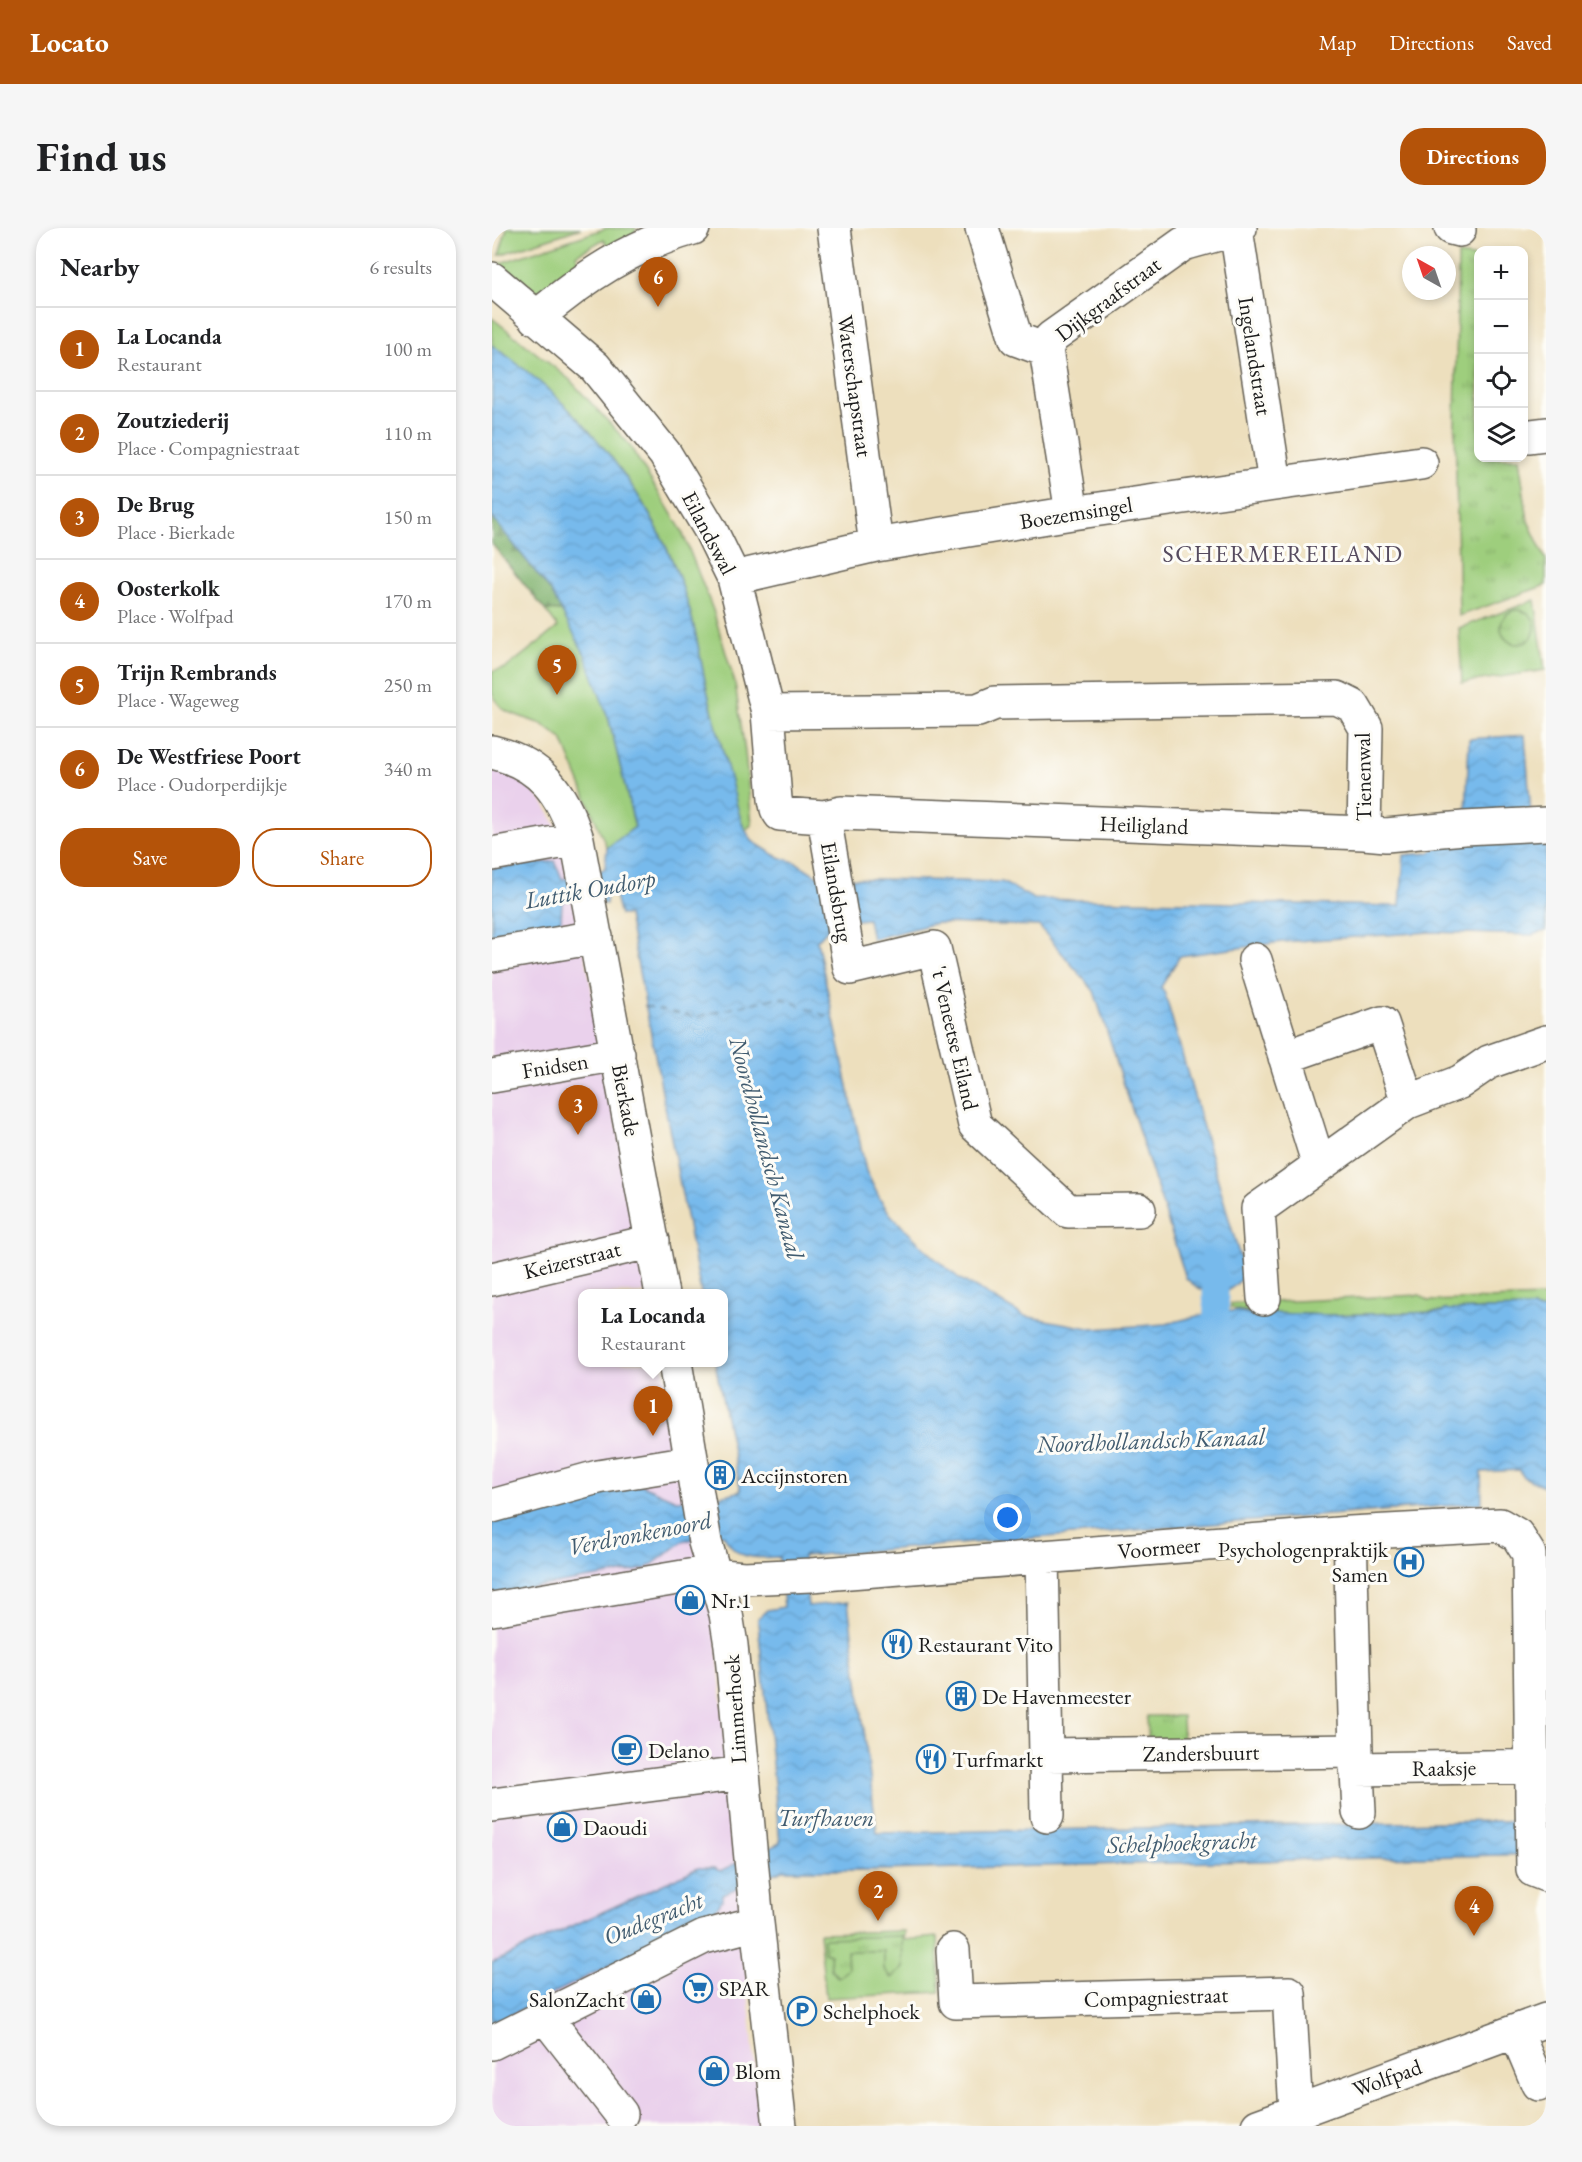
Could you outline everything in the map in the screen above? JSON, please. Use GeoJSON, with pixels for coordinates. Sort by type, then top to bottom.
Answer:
{"type":"FeatureCollection","features":[{"type":"Feature","properties":{"kind":"street"},"geometry":{"type":"LineString","coordinates":[[536,318],[566,292],[619,257],[652,242],[693,228]]}},
{"type":"Feature","properties":{"kind":"street","name":"Waterschapstraat"},"geometry":{"type":"LineString","coordinates":[[834,228],[876,545]]}},
{"type":"Feature","properties":{"kind":"street"},"geometry":{"type":"LineString","coordinates":[[982,228],[1016,339],[1046,350],[1072,513]]}},
{"type":"Feature","properties":{"kind":"street","name":"Dijkgraafstraat"},"geometry":{"type":"LineString","coordinates":[[1046,350],[1051,338],[1183,244],[1238,229]]}},
{"type":"Feature","properties":{"kind":"street","name":"Ingelandstraat"},"geometry":{"type":"LineString","coordinates":[[1238,229],[1275,483]]}},
{"type":"Feature","properties":{"kind":"street","name":"Eilandswal"},"geometry":{"type":"LineString","coordinates":[[492,279],[595,367],[664,454],[710,529],[734,578],[768,712],[777,809],[780,814],[786,816],[824,817]]}},
{"type":"Feature","properties":{"kind":"street","name":"Boezemsingel"},"geometry":{"type":"LineString","coordinates":[[734,578],[876,545],[1072,513],[1421,463]]}},
{"type":"Feature","properties":{"kind":"street","name":"Tienenwal"},"geometry":{"type":"LineString","coordinates":[[768,712],[978,710],[994,703],[1337,698],[1353,706],[1366,728],[1364,833]]}},
{"type":"Feature","properties":{"kind":"street"},"geometry":{"type":"LineString","coordinates":[[492,752],[506,755],[535,772],[551,785],[565,806],[580,851],[492,854]]}},
{"type":"Feature","properties":{"kind":"street","name":"Heiligland"},"geometry":{"type":"LineString","coordinates":[[824,817],[841,813],[1386,835],[1536,824]]}},
{"type":"Feature","properties":{"kind":"street","name":"Eilandsbrug"},"geometry":{"type":"LineString","coordinates":[[824,817],[850,968]]}},
{"type":"Feature","properties":{"kind":"street","name":"Bierkade"},"geometry":{"type":"LineString","coordinates":[[580,851],[661,1289]]}},
{"type":"Feature","properties":{"kind":"street"},"geometry":{"type":"LineString","coordinates":[[492,955],[593,922]]}},
{"type":"Feature","properties":{"kind":"street","name":"'t Veneetse Eiland"},"geometry":{"type":"LineString","coordinates":[[850,968],[934,948],[975,1125],[1068,1211],[1139,1210]]}},
{"type":"Feature","properties":{"kind":"street"},"geometry":{"type":"LineString","coordinates":[[1256,960],[1319,1165]]}},
{"type":"Feature","properties":{"kind":"street"},"geometry":{"type":"LineString","coordinates":[[1285,1057],[1382,1023],[1408,1102]]}},
{"type":"Feature","properties":{"kind":"street"},"geometry":{"type":"LineString","coordinates":[[1264,1298],[1258,1209],[1408,1102],[1460,1082],[1489,1062],[1546,1042]]}},
{"type":"Feature","properties":{"kind":"street","name":"Fnidsen"},"geometry":{"type":"LineString","coordinates":[[492,1076],[618,1054]]}},
{"type":"Feature","properties":{"kind":"street","name":"Keizerstraat"},"geometry":{"type":"LineString","coordinates":[[492,1279],[653,1240]]}},
{"type":"Feature","properties":{"kind":"street"},"geometry":{"type":"LineString","coordinates":[[492,1506],[598,1478],[694,1478],[676,1367]]}},
{"type":"Feature","properties":{"kind":"street","name":"Limmerhoek"},"geometry":{"type":"LineString","coordinates":[[492,1805],[742,1773],[731,1645],[726,1614],[705,1542],[694,1478]]}},
{"type":"Feature","properties":{"kind":"street","name":"Voormeer"},"geometry":{"type":"LineString","coordinates":[[714,1574],[744,1578],[811,1575],[1350,1533],[1500,1525],[1517,1535],[1529,1554],[1539,1766]]}},
{"type":"Feature","properties":{"kind":"street"},"geometry":{"type":"LineString","coordinates":[[1350,1533],[1359,1812]]}},
{"type":"Feature","properties":{"kind":"street"},"geometry":{"type":"LineString","coordinates":[[1042,1558],[1047,1816]]}},
{"type":"Feature","properties":{"kind":"street"},"geometry":{"type":"LineString","coordinates":[[492,1609],[701,1574],[714,1574]]}},
{"type":"Feature","properties":{"kind":"street","name":"Zandersbuurt"},"geometry":{"type":"LineString","coordinates":[[1046,1755],[1356,1760]]}},
{"type":"Feature","properties":{"kind":"street","name":"Raaksje"},"geometry":{"type":"LineString","coordinates":[[1356,1760],[1539,1766]]}},
{"type":"Feature","properties":{"kind":"street"},"geometry":{"type":"LineString","coordinates":[[1539,1766],[1533,1816],[1540,1866]]}},
{"type":"Feature","properties":{"kind":"street"},"geometry":{"type":"LineString","coordinates":[[742,1773],[780,2126]]}},
{"type":"Feature","properties":{"kind":"street"},"geometry":{"type":"LineString","coordinates":[[492,2043],[756,1908]]}},
{"type":"Feature","properties":{"kind":"street","name":"Compagniestraat"},"geometry":{"type":"LineString","coordinates":[[953,1950],[956,2002],[1289,1993],[1296,2112]]}},
{"type":"Feature","properties":{"kind":"street"},"geometry":{"type":"LineString","coordinates":[[544,2016],[621,2114]]}},
{"type":"Feature","properties":{"kind":"street","name":"Wolfpad"},"geometry":{"type":"LineString","coordinates":[[1258,2126],[1546,2020]]}},
{"type":"Feature","properties":{"kind":"street"},"geometry":{"type":"LineString","coordinates":[[1516,2032],[1538,2084]]}},
{"type":"Feature","properties":{"kind":"shaded area"},"geometry":{"type":"Polygon","coordinates":[[[492,767],[514,777],[530,788],[543,802],[563,839],[648,1289],[578,1289],[578,1367],[663,1367],[710,1571],[760,2126],[492,2126],[492,767]]]}},
{"type":"Feature","properties":{"kind":"green space"},"geometry":{"type":"Polygon","coordinates":[[[507,228],[581,228],[499,255],[507,228]]]}},
{"type":"Feature","properties":{"kind":"green space"},"geometry":{"type":"Polygon","coordinates":[[[607,228],[636,228],[634,238],[608,247],[604,239],[576,255],[581,266],[563,281],[550,288],[527,291],[497,264],[607,228]]]}},
{"type":"Feature","properties":{"kind":"green space"},"geometry":{"type":"Polygon","coordinates":[[[1458,255],[1474,257],[1474,462],[1520,462],[1528,521],[1546,560],[1546,585],[1459,616],[1455,423],[1458,255]]]}},
{"type":"Feature","properties":{"kind":"green space"},"geometry":{"type":"Polygon","coordinates":[[[492,318],[569,379],[628,443],[681,529],[713,610],[735,683],[752,824],[745,831],[737,810],[687,601],[673,562],[656,526],[635,490],[585,426],[525,370],[492,345],[492,318]]]}},
{"type":"Feature","properties":{"kind":"green space"},"geometry":{"type":"Polygon","coordinates":[[[492,517],[550,590],[563,611],[545,610],[492,544],[492,517]]]}},
{"type":"Feature","properties":{"kind":"green space"},"geometry":{"type":"Polygon","coordinates":[[[1535,600],[1545,670],[1462,683],[1459,628],[1535,600]]]}},
{"type":"Feature","properties":{"kind":"green space"},"geometry":{"type":"Polygon","coordinates":[[[545,610],[563,611],[586,655],[609,720],[635,827],[607,848],[562,739],[541,724],[502,708],[492,692],[492,671],[506,668],[558,627],[545,610]]]}},
{"type":"Feature","properties":{"kind":"green space"},"geometry":{"type":"Polygon","coordinates":[[[1518,610],[1530,615],[1535,627],[1530,639],[1518,644],[1506,639],[1501,627],[1506,615],[1518,610]]]}},
{"type":"Feature","properties":{"kind":"green space"},"geometry":{"type":"Polygon","coordinates":[[[1420,1295],[1429,1301],[1546,1297],[1546,1310],[1534,1308],[1444,1310],[1443,1312],[1331,1315],[1265,1313],[1272,1306],[1260,1314],[1231,1308],[1231,1304],[1420,1295]]]}},
{"type":"Feature","properties":{"kind":"green space"},"geometry":{"type":"Polygon","coordinates":[[[1147,1716],[1182,1716],[1183,1743],[1148,1744],[1147,1716]]]}},
{"type":"Feature","properties":{"kind":"green space"},"geometry":{"type":"Polygon","coordinates":[[[904,1931],[904,1940],[938,1937],[940,1992],[826,1998],[819,1933],[904,1931]]]}},
{"type":"Feature","properties":{"kind":"green space"},"geometry":{"type":"Polygon","coordinates":[[[902,1936],[903,1968],[892,1978],[884,1969],[884,1951],[847,1951],[848,1969],[838,1978],[831,1969],[830,1954],[824,1952],[823,1938],[902,1936]]]}},
{"type":"Feature","properties":{"kind":"water"},"geometry":{"type":"Polygon","coordinates":[[[492,345],[556,397],[585,426],[635,490],[673,562],[687,601],[711,707],[743,826],[752,841],[776,856],[797,863],[825,881],[840,878],[1002,882],[1034,899],[1400,906],[1404,855],[1430,853],[1466,816],[1469,739],[1525,735],[1531,815],[1546,838],[1546,931],[1532,935],[1430,932],[1282,942],[1180,956],[1161,987],[1165,994],[1245,1275],[1234,1287],[1221,1294],[1204,1291],[1186,1278],[1094,991],[1039,926],[937,923],[872,939],[868,919],[834,922],[817,941],[866,1171],[891,1215],[931,1255],[960,1279],[1024,1316],[1094,1329],[1166,1324],[1213,1312],[1237,1311],[1261,1316],[1265,1313],[1331,1315],[1443,1312],[1444,1310],[1534,1308],[1546,1310],[1546,1487],[1523,1477],[1520,1470],[1481,1472],[1482,1503],[803,1556],[808,1606],[848,1602],[877,1833],[1546,1820],[1546,1854],[879,1870],[783,1870],[722,1894],[722,1900],[713,1914],[492,2024],[492,1963],[698,1868],[714,1868],[720,1871],[780,1843],[758,1618],[767,1610],[784,1607],[779,1557],[746,1556],[734,1549],[723,1534],[684,1541],[646,1569],[492,1594],[492,1519],[633,1481],[676,1500],[720,1496],[741,1491],[716,1367],[728,1367],[728,1289],[700,1289],[628,915],[620,915],[614,892],[607,892],[606,904],[568,900],[562,902],[561,922],[492,935],[492,868],[555,861],[562,879],[602,870],[605,868],[607,848],[635,827],[609,720],[585,655],[550,590],[492,517],[492,345]]]}},
{"type":"Feature","properties":{"kind":"waterway"},"geometry":{"type":"LineString","coordinates":[[1214,1260],[1218,1347]]}},
{"type":"Feature","properties":{"kind":"ferry route"},"geometry":{"type":"LineString","coordinates":[[644,1006],[695,1017],[779,997],[833,1019]]}},
{"type":"Feature","properties":{"kind":"place","name":"De Westfriese Poort"},"geometry":{"type":"Point","coordinates":[658,307]}},
{"type":"Feature","properties":{"kind":"place","name":"Trijn Rembrands"},"geometry":{"type":"Point","coordinates":[557,695]}},
{"type":"Feature","properties":{"kind":"place","name":"De Brug"},"geometry":{"type":"Point","coordinates":[578,1135]}},
{"type":"Feature","properties":{"kind":"place","name":"La Locanda"},"geometry":{"type":"Point","coordinates":[653,1436]}},
{"type":"Feature","properties":{"kind":"place","name":"Accijnstoren"},"geometry":{"type":"Point","coordinates":[720,1475]}},
{"type":"Feature","properties":{"kind":"place","name":"Psychologenpraktijk Samen"},"geometry":{"type":"Point","coordinates":[1409,1562]}},
{"type":"Feature","properties":{"kind":"place","name":"Nr.1"},"geometry":{"type":"Point","coordinates":[690,1600]}},
{"type":"Feature","properties":{"kind":"place","name":"Restaurant Vito"},"geometry":{"type":"Point","coordinates":[897,1644]}},
{"type":"Feature","properties":{"kind":"place","name":"De Havenmeester"},"geometry":{"type":"Point","coordinates":[961,1696]}},
{"type":"Feature","properties":{"kind":"place","name":"Delano"},"geometry":{"type":"Point","coordinates":[627,1750]}},
{"type":"Feature","properties":{"kind":"place","name":"Turfmarkt"},"geometry":{"type":"Point","coordinates":[931,1759]}},
{"type":"Feature","properties":{"kind":"place","name":"Daoudi"},"geometry":{"type":"Point","coordinates":[562,1827]}},
{"type":"Feature","properties":{"kind":"place","name":"Zoutziederij"},"geometry":{"type":"Point","coordinates":[878,1921]}},
{"type":"Feature","properties":{"kind":"place","name":"Oosterkolk"},"geometry":{"type":"Point","coordinates":[1474,1936]}},
{"type":"Feature","properties":{"kind":"place","name":"SPAR"},"geometry":{"type":"Point","coordinates":[698,1988]}},
{"type":"Feature","properties":{"kind":"place","name":"SalonZacht"},"geometry":{"type":"Point","coordinates":[646,1999]}},
{"type":"Feature","properties":{"kind":"place","name":"Schelphoek"},"geometry":{"type":"Point","coordinates":[802,2011]}},
{"type":"Feature","properties":{"kind":"place","name":"Blom"},"geometry":{"type":"Point","coordinates":[714,2071]}},
{"type":"Feature","properties":{"kind":"district","name":"SCHERMEREILAND"},"geometry":{"type":"Point","coordinates":[1283,553]}},
{"type":"Feature","properties":{"kind":"water label","name":"Luttik Oudorp"},"geometry":{"type":"Point","coordinates":[590,889]}},
{"type":"Feature","properties":{"kind":"water label","name":"Noordhollandsch Kanaal"},"geometry":{"type":"Point","coordinates":[767,1148]}},
{"type":"Feature","properties":{"kind":"water label","name":"Noordhollandsch Kanaal"},"geometry":{"type":"Point","coordinates":[1151,1440]}},
{"type":"Feature","properties":{"kind":"water label","name":"Verdronkenoord"},"geometry":{"type":"Point","coordinates":[640,1533]}},
{"type":"Feature","properties":{"kind":"water label","name":"Turfhaven"},"geometry":{"type":"Point","coordinates":[826,1817]}},
{"type":"Feature","properties":{"kind":"water label","name":"Schelphoekgracht"},"geometry":{"type":"Point","coordinates":[1182,1842]}},
{"type":"Feature","properties":{"kind":"water label","name":"Oudegracht"},"geometry":{"type":"Point","coordinates":[653,1918]}}]}
